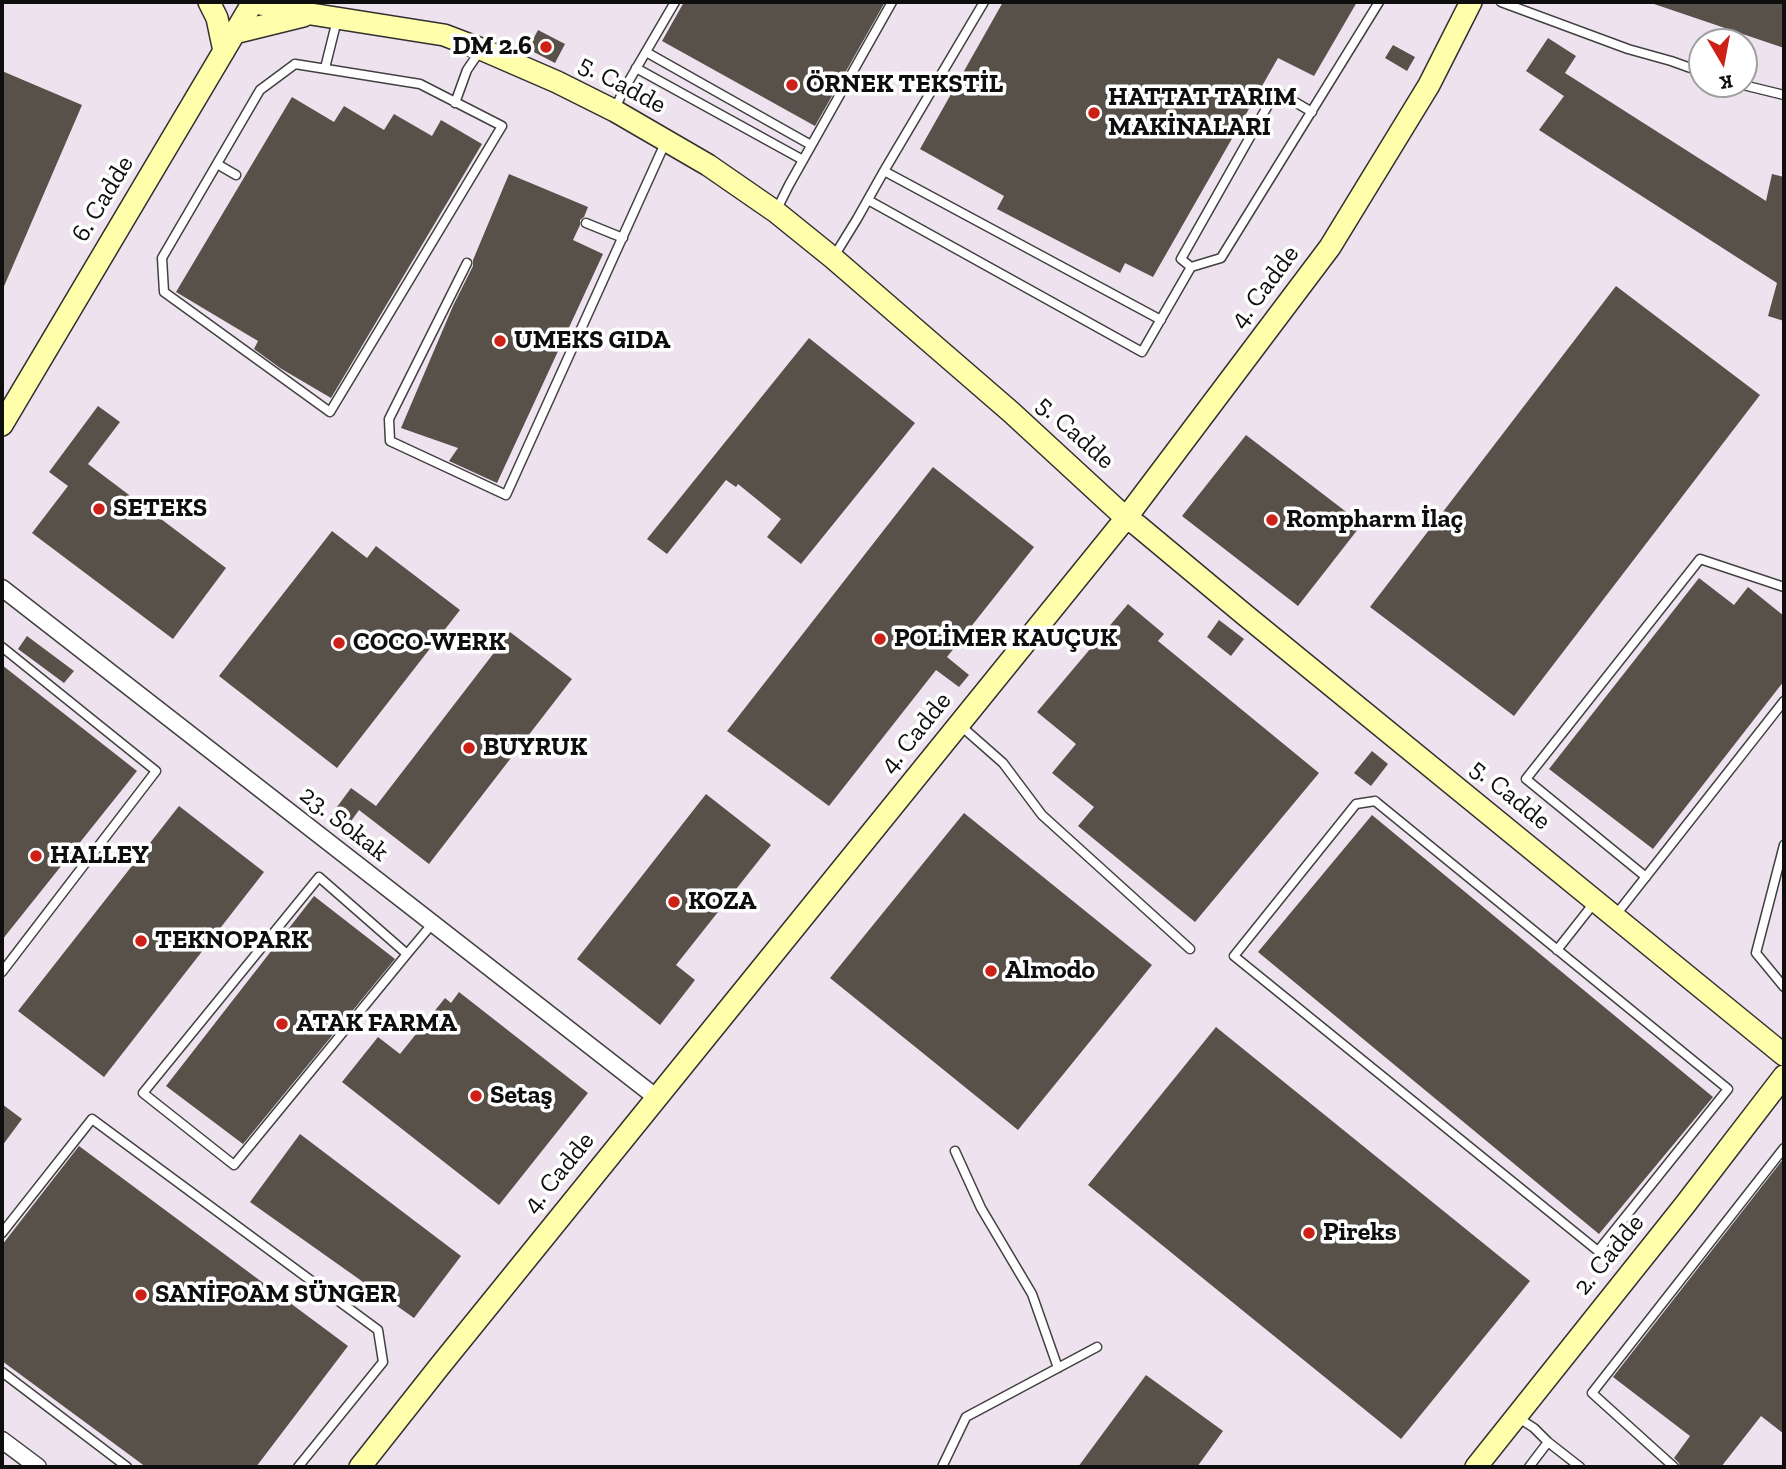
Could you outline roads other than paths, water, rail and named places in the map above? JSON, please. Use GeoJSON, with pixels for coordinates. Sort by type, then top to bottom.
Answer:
{"type":"FeatureCollection","features":[{"type":"Feature","properties":{"kind":"street"},"geometry":{"type":"LineString","coordinates":[[209,2],[229,42],[307,8]]}},
{"type":"Feature","properties":{"kind":"street","name":"6. Cadde"},"geometry":{"type":"LineString","coordinates":[[2,425],[252,2]]}},
{"type":"Feature","properties":{"kind":"street","name":"5. Cadde"},"geometry":{"type":"LineString","coordinates":[[252,2],[307,8],[338,17],[444,35],[557,82],[615,111],[708,165],[776,212],[832,258],[1011,412],[1126,518],[1138,525],[1784,1055]]}},
{"type":"Feature","properties":{"kind":"street","name":"4. Cadde"},"geometry":{"type":"LineString","coordinates":[[360,1467],[1126,518],[1330,247],[1429,85],[1471,2]]}},
{"type":"Feature","properties":{"kind":"street","name":"23. Sokak"},"geometry":{"type":"LineString","coordinates":[[2,588],[657,1098]]}},
{"type":"Feature","properties":{"kind":"street","name":"2. Cadde"},"geometry":{"type":"LineString","coordinates":[[1476,1467],[1784,1076]]}},
{"type":"Feature","properties":{"kind":"street"},"geometry":{"type":"LineString","coordinates":[[2,1440],[38,1467]]}},
{"type":"Feature","properties":{"kind":"lane"},"geometry":{"type":"LineString","coordinates":[[615,111],[636,68],[675,2]]}},
{"type":"Feature","properties":{"kind":"lane"},"geometry":{"type":"LineString","coordinates":[[776,212],[892,2]]}},
{"type":"Feature","properties":{"kind":"lane"},"geometry":{"type":"LineString","coordinates":[[832,258],[858,219],[984,2]]}},
{"type":"Feature","properties":{"kind":"lane"},"geometry":{"type":"LineString","coordinates":[[868,200],[1142,352],[1191,267],[1221,258],[1379,2]]}},
{"type":"Feature","properties":{"kind":"lane"},"geometry":{"type":"LineString","coordinates":[[1501,2],[1628,49],[1688,67]]}},
{"type":"Feature","properties":{"kind":"lane"},"geometry":{"type":"LineString","coordinates":[[325,68],[338,17]]}},
{"type":"Feature","properties":{"kind":"lane"},"geometry":{"type":"LineString","coordinates":[[455,103],[467,70],[481,49]]}},
{"type":"Feature","properties":{"kind":"lane"},"geometry":{"type":"LineString","coordinates":[[646,52],[811,145]]}},
{"type":"Feature","properties":{"kind":"lane"},"geometry":{"type":"LineString","coordinates":[[295,64],[421,84],[455,103],[502,126],[330,412],[164,292],[162,258],[260,90],[295,64]]}},
{"type":"Feature","properties":{"kind":"lane"},"geometry":{"type":"LineString","coordinates":[[636,68],[803,160]]}},
{"type":"Feature","properties":{"kind":"lane"},"geometry":{"type":"LineString","coordinates":[[1758,89],[1784,95]]}},
{"type":"Feature","properties":{"kind":"lane"},"geometry":{"type":"LineString","coordinates":[[1191,267],[1181,259],[1276,91],[1312,112]]}},
{"type":"Feature","properties":{"kind":"lane"},"geometry":{"type":"LineString","coordinates":[[467,263],[389,419],[390,441],[506,495],[666,141]]}},
{"type":"Feature","properties":{"kind":"lane"},"geometry":{"type":"LineString","coordinates":[[217,164],[236,176]]}},
{"type":"Feature","properties":{"kind":"lane"},"geometry":{"type":"LineString","coordinates":[[884,171],[1161,320]]}},
{"type":"Feature","properties":{"kind":"lane"},"geometry":{"type":"LineString","coordinates":[[586,223],[622,238]]}},
{"type":"Feature","properties":{"kind":"lane"},"geometry":{"type":"LineString","coordinates":[[1646,877],[1527,779],[1700,559],[1784,587]]}},
{"type":"Feature","properties":{"kind":"lane"},"geometry":{"type":"LineString","coordinates":[[2,647],[156,771],[2,972]]}},
{"type":"Feature","properties":{"kind":"lane"},"geometry":{"type":"LineString","coordinates":[[1615,916],[1784,701]]}},
{"type":"Feature","properties":{"kind":"lane"},"geometry":{"type":"LineString","coordinates":[[959,724],[1003,764],[1042,815],[1191,949]]}},
{"type":"Feature","properties":{"kind":"lane"},"geometry":{"type":"LineString","coordinates":[[1375,801],[1558,950],[1728,1089],[1598,1251],[1234,956],[1356,804],[1375,801]]}},
{"type":"Feature","properties":{"kind":"lane"},"geometry":{"type":"LineString","coordinates":[[1784,845],[1756,953],[1784,987]]}},
{"type":"Feature","properties":{"kind":"lane"},"geometry":{"type":"LineString","coordinates":[[407,954],[319,877],[143,1093],[234,1165],[433,923]]}},
{"type":"Feature","properties":{"kind":"lane"},"geometry":{"type":"LineString","coordinates":[[1558,950],[1596,901]]}},
{"type":"Feature","properties":{"kind":"lane"},"geometry":{"type":"LineString","coordinates":[[2,1233],[92,1119],[378,1330],[383,1362],[298,1467]]}},
{"type":"Feature","properties":{"kind":"lane"},"geometry":{"type":"LineString","coordinates":[[1674,1467],[1592,1393],[1784,1148]]}},
{"type":"Feature","properties":{"kind":"lane"},"geometry":{"type":"LineString","coordinates":[[955,1151],[981,1208],[1032,1294],[1058,1368]]}},
{"type":"Feature","properties":{"kind":"lane"},"geometry":{"type":"LineString","coordinates":[[942,1467],[966,1417],[1097,1347]]}},
{"type":"Feature","properties":{"kind":"lane"},"geometry":{"type":"LineString","coordinates":[[2,1372],[127,1467]]}},
{"type":"Feature","properties":{"kind":"lane"},"geometry":{"type":"LineString","coordinates":[[1516,1416],[1580,1467]]}},
{"type":"Feature","properties":{"kind":"lane"},"geometry":{"type":"LineString","coordinates":[[1529,1467],[1548,1442]]}},
{"type":"Feature","properties":{"kind":"place","name":"DM 2.6"},"geometry":{"type":"Point","coordinates":[546,47]}},
{"type":"Feature","properties":{"kind":"place","name":"ÖRNEK TEKSTİL"},"geometry":{"type":"Point","coordinates":[792,85]}},
{"type":"Feature","properties":{"kind":"place","name":"HATTAT TARIM MAKİNALARI"},"geometry":{"type":"Point","coordinates":[1094,113]}},
{"type":"Feature","properties":{"kind":"place","name":"UMEKS GIDA"},"geometry":{"type":"Point","coordinates":[500,341]}},
{"type":"Feature","properties":{"kind":"place","name":"SETEKS"},"geometry":{"type":"Point","coordinates":[99,509]}},
{"type":"Feature","properties":{"kind":"place","name":"Rompharm İlaç"},"geometry":{"type":"Point","coordinates":[1272,520]}},
{"type":"Feature","properties":{"kind":"place","name":"POLİMER KAUÇUK"},"geometry":{"type":"Point","coordinates":[880,639]}},
{"type":"Feature","properties":{"kind":"place","name":"COCO-WERK"},"geometry":{"type":"Point","coordinates":[339,643]}},
{"type":"Feature","properties":{"kind":"place","name":"BUYRUK"},"geometry":{"type":"Point","coordinates":[469,748]}},
{"type":"Feature","properties":{"kind":"place","name":"HALLEY"},"geometry":{"type":"Point","coordinates":[36,856]}},
{"type":"Feature","properties":{"kind":"place","name":"KOZA"},"geometry":{"type":"Point","coordinates":[674,902]}},
{"type":"Feature","properties":{"kind":"place","name":"TEKNOPARK"},"geometry":{"type":"Point","coordinates":[141,941]}},
{"type":"Feature","properties":{"kind":"place","name":"Almodo"},"geometry":{"type":"Point","coordinates":[991,971]}},
{"type":"Feature","properties":{"kind":"place","name":"ATAK FARMA"},"geometry":{"type":"Point","coordinates":[282,1024]}},
{"type":"Feature","properties":{"kind":"place","name":"Setaş"},"geometry":{"type":"Point","coordinates":[476,1096]}},
{"type":"Feature","properties":{"kind":"place","name":"Pireks"},"geometry":{"type":"Point","coordinates":[1309,1233]}},
{"type":"Feature","properties":{"kind":"place","name":"SANİFOAM SÜNGER"},"geometry":{"type":"Point","coordinates":[141,1295]}}]}
